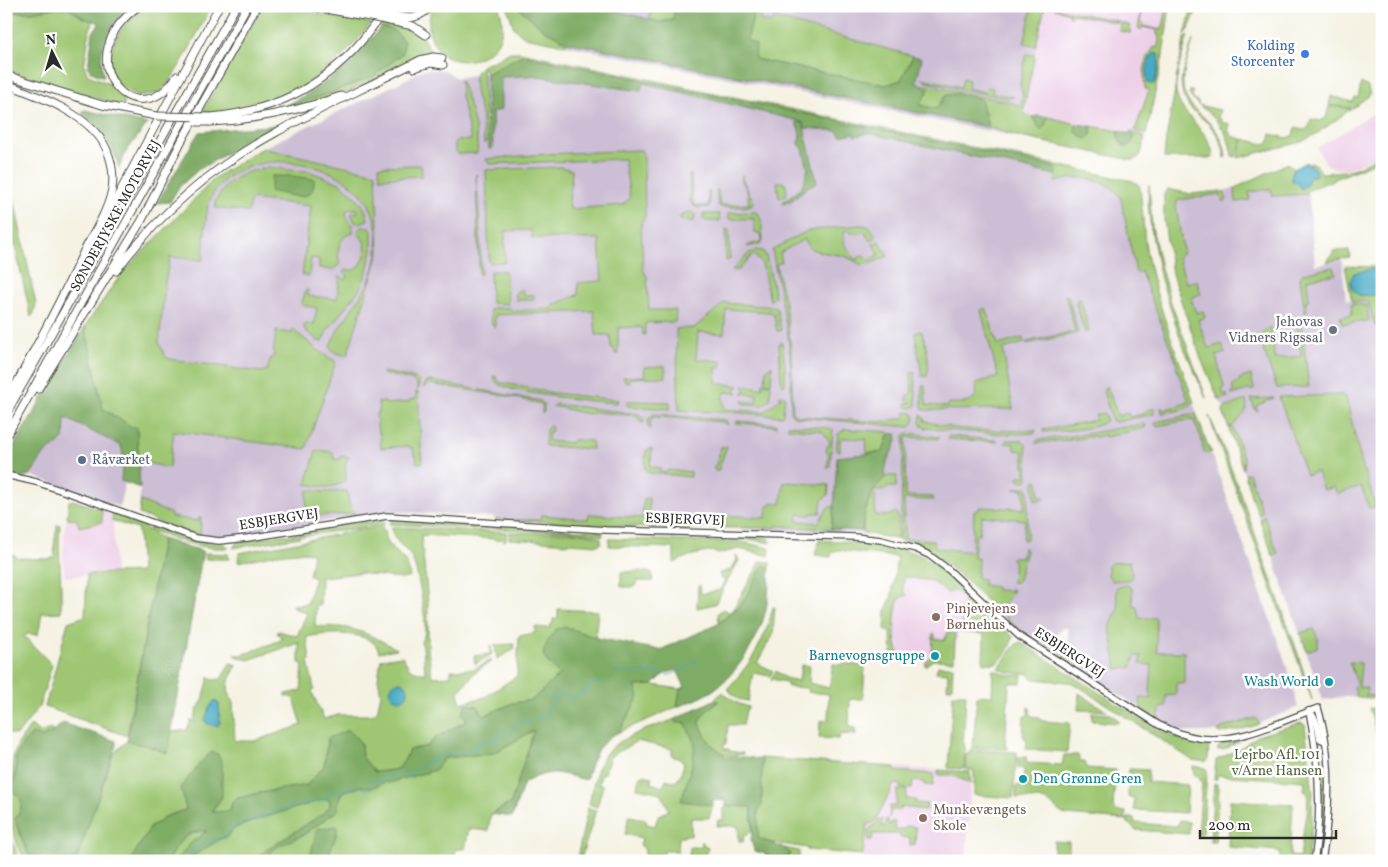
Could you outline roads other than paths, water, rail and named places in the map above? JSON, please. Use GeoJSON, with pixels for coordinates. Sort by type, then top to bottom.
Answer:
{"type":"FeatureCollection","features":[{"type":"Feature","properties":{"kind":"highway"},"geometry":{"type":"LineString","coordinates":[[139,6],[129,14],[117,30],[109,45],[107,55],[107,68],[110,78],[115,86],[127,96],[148,99],[164,92],[175,80],[199,43]]}},
{"type":"Feature","properties":{"kind":"highway"},"geometry":{"type":"LineString","coordinates":[[65,291],[87,254],[219,6]]}},
{"type":"Feature","properties":{"kind":"highway","name":"SØNDERJYSKE MOTORVEJ"},"geometry":{"type":"LineString","coordinates":[[6,414],[236,6]]}},
{"type":"Feature","properties":{"kind":"highway","name":"SØNDERJYSKE MOTORVEJ"},"geometry":{"type":"LineString","coordinates":[[6,438],[247,6]]}},
{"type":"Feature","properties":{"kind":"highway"},"geometry":{"type":"LineString","coordinates":[[14,424],[46,378],[142,220],[181,142],[257,6]]}},
{"type":"Feature","properties":{"kind":"highway"},"geometry":{"type":"LineString","coordinates":[[308,6],[390,18],[413,26],[426,35]]}},
{"type":"Feature","properties":{"kind":"highway"},"geometry":{"type":"LineString","coordinates":[[343,6],[370,14]]}},
{"type":"Feature","properties":{"kind":"highway"},"geometry":{"type":"LineString","coordinates":[[211,120],[272,104],[294,96],[314,84],[343,62],[373,27],[386,6]]}},
{"type":"Feature","properties":{"kind":"highway"},"geometry":{"type":"LineString","coordinates":[[390,18],[410,19],[417,17],[427,10]]}},
{"type":"Feature","properties":{"kind":"highway"},"geometry":{"type":"LineString","coordinates":[[93,302],[136,246],[188,194],[237,156],[262,140],[336,102],[375,84],[420,60],[427,58],[442,61],[418,66],[364,92],[336,102]]}},
{"type":"Feature","properties":{"kind":"highway"},"geometry":{"type":"LineString","coordinates":[[6,75],[102,105],[180,121],[236,121],[292,112],[375,84]]}},
{"type":"Feature","properties":{"kind":"highway"},"geometry":{"type":"LineString","coordinates":[[6,84],[56,106],[85,123],[100,139],[110,158],[112,169],[112,190],[106,206],[65,291],[6,403]]}},
{"type":"Feature","properties":{"kind":"main road","name":"ESBJERGVEJ"},"geometry":{"type":"LineString","coordinates":[[7,475],[64,491],[196,538],[219,541],[387,516],[606,530],[820,535],[881,540],[916,549],[928,555],[949,570],[1019,636],[1159,725],[1200,738],[1231,737],[1247,734],[1318,708],[1325,741]]}},
{"type":"Feature","properties":{"kind":"main road"},"geometry":{"type":"LineString","coordinates":[[1309,711],[1316,720],[1320,738],[1325,741],[1329,813],[1322,861]]}},
{"type":"Feature","properties":{"kind":"main road"},"geometry":{"type":"LineString","coordinates":[[1309,711],[1315,740],[1320,787],[1314,861]]}},
{"type":"Feature","properties":{"kind":"water"},"geometry":{"type":"Polygon","coordinates":[[[1154,53],[1159,55],[1159,60],[1155,83],[1151,84],[1148,83],[1147,71],[1148,63],[1154,53]]]}},
{"type":"Feature","properties":{"kind":"water"},"geometry":{"type":"Polygon","coordinates":[[[1306,162],[1315,169],[1316,175],[1310,176],[1306,186],[1301,189],[1296,182],[1293,183],[1291,178],[1293,169],[1306,162]]]}},
{"type":"Feature","properties":{"kind":"water"},"geometry":{"type":"Polygon","coordinates":[[[1371,269],[1382,271],[1382,294],[1363,295],[1355,292],[1352,289],[1351,283],[1354,273],[1371,269]]]}},
{"type":"Feature","properties":{"kind":"water"},"geometry":{"type":"Polygon","coordinates":[[[399,682],[407,687],[408,691],[403,699],[399,700],[391,695],[390,691],[395,683],[399,682]]]}},
{"type":"Feature","properties":{"kind":"water"},"geometry":{"type":"Polygon","coordinates":[[[215,700],[219,704],[220,724],[216,726],[207,724],[205,720],[209,708],[215,700]]]}},
{"type":"Feature","properties":{"kind":"waterway"},"geometry":{"type":"LineString","coordinates":[[615,671],[621,673],[643,672],[669,675],[682,670],[698,660]]}},
{"type":"Feature","properties":{"kind":"waterway"},"geometry":{"type":"LineString","coordinates":[[183,861],[206,842],[221,838],[229,833],[233,827],[246,820],[260,819],[273,812],[299,803],[311,803],[327,799],[331,790],[335,789],[337,797],[345,788],[351,787],[354,790],[362,787],[368,792],[372,782],[385,778],[389,779],[397,772],[405,775],[411,774],[428,761],[432,763],[434,761],[433,758],[437,756],[474,750],[477,745],[482,744],[484,738],[498,739],[499,735],[504,732],[507,734],[515,725],[523,721],[542,717],[553,703],[555,695],[562,693],[568,699],[585,692],[591,684],[603,681]]}},
{"type":"Feature","properties":{"kind":"place","name":"Kolding Storcenter"},"geometry":{"type":"Point","coordinates":[1305,54]}},
{"type":"Feature","properties":{"kind":"place","name":"Jehovas Vidners Rigssal"},"geometry":{"type":"Point","coordinates":[1333,330]}},
{"type":"Feature","properties":{"kind":"place","name":"Råværket"},"geometry":{"type":"Point","coordinates":[82,460]}},
{"type":"Feature","properties":{"kind":"place","name":"Pinjevejens Børnehus"},"geometry":{"type":"Point","coordinates":[936,617]}},
{"type":"Feature","properties":{"kind":"place","name":"Barnevognsgruppe"},"geometry":{"type":"Point","coordinates":[935,656]}},
{"type":"Feature","properties":{"kind":"place","name":"Wash World"},"geometry":{"type":"Point","coordinates":[1329,682]}},
{"type":"Feature","properties":{"kind":"place","name":"Den Grønne Gren"},"geometry":{"type":"Point","coordinates":[1023,779]}},
{"type":"Feature","properties":{"kind":"place","name":"Munkevængets Skole"},"geometry":{"type":"Point","coordinates":[923,818]}},
{"type":"Feature","properties":{"kind":"park label","name":"Lejrbo Afl. 101 v/Arne Hansen"},"geometry":{"type":"Point","coordinates":[1277,764]}}]}
